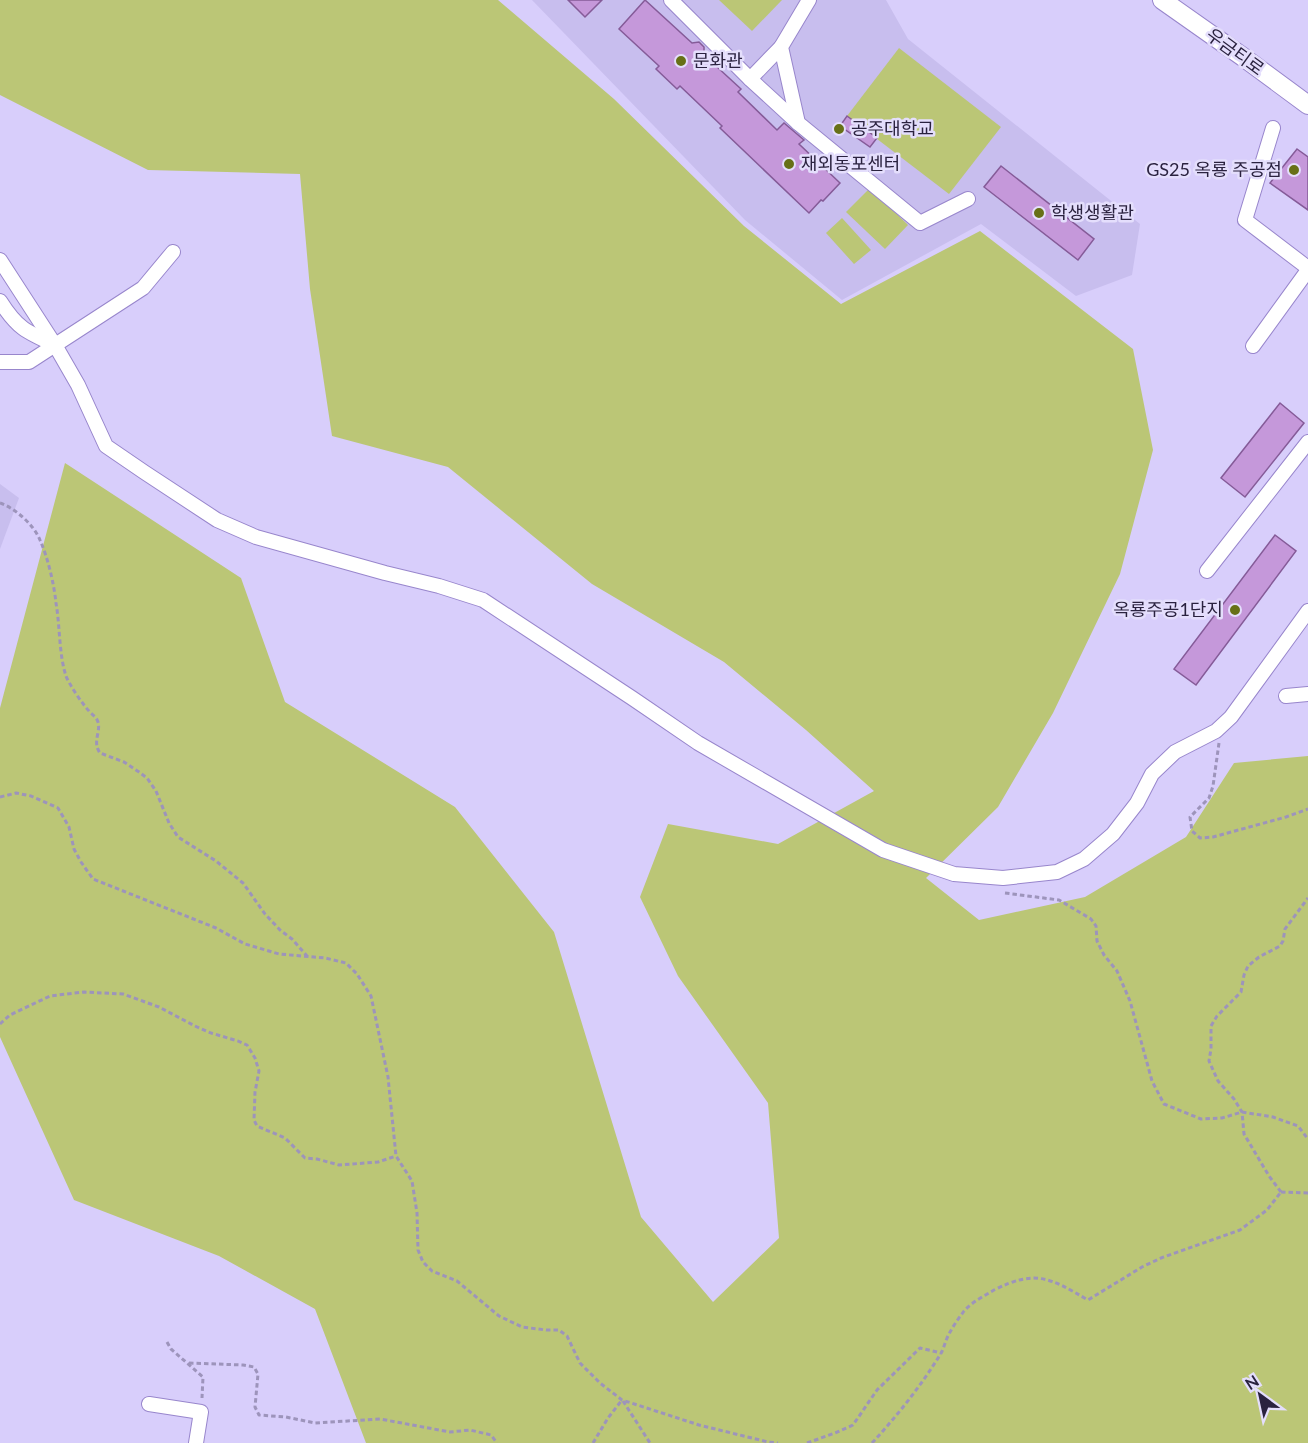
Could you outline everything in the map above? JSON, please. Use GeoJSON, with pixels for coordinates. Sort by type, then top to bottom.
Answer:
{"type":"FeatureCollection","features":[{"type":"Feature","properties":{"kind":"main road","name":"우금티로"},"geometry":{"type":"LineString","coordinates":[[1162,0],[1308,105]]}},
{"type":"Feature","properties":{"kind":"street"},"geometry":{"type":"LineString","coordinates":[[671,0],[798,123],[920,223],[968,199]]}},
{"type":"Feature","properties":{"kind":"street"},"geometry":{"type":"LineString","coordinates":[[750,79],[781,47],[809,0]]}},
{"type":"Feature","properties":{"kind":"street"},"geometry":{"type":"LineString","coordinates":[[781,47],[798,123]]}},
{"type":"Feature","properties":{"kind":"street"},"geometry":{"type":"LineString","coordinates":[[1253,346],[1308,269],[1245,220],[1273,128]]}},
{"type":"Feature","properties":{"kind":"street"},"geometry":{"type":"LineString","coordinates":[[0,362],[29,362],[143,288],[173,252]]}},
{"type":"Feature","properties":{"kind":"street"},"geometry":{"type":"LineString","coordinates":[[0,260],[78,385],[106,446],[217,520],[256,537],[483,600],[698,743],[883,850],[954,874],[1003,878],[1057,872],[1084,859],[1113,834],[1137,803],[1152,774],[1175,752],[1216,731],[1231,717],[1308,611]]}},
{"type":"Feature","properties":{"kind":"street"},"geometry":{"type":"LineString","coordinates":[[0,301],[12,320],[29,333],[55,345]]}},
{"type":"Feature","properties":{"kind":"street"},"geometry":{"type":"LineString","coordinates":[[1207,571],[1308,442]]}},
{"type":"Feature","properties":{"kind":"street"},"geometry":{"type":"LineString","coordinates":[[1286,696],[1308,694]]}},
{"type":"Feature","properties":{"kind":"street"},"geometry":{"type":"LineString","coordinates":[[149,1404],[201,1412],[196,1443]]}},
{"type":"Feature","properties":{"kind":"path"},"geometry":{"type":"LineString","coordinates":[[0,503],[8,506],[23,519],[40,539],[56,602],[66,678],[99,724],[97,750],[147,778],[156,791],[169,823],[178,837],[216,861],[243,883],[265,914],[308,957]]}},
{"type":"Feature","properties":{"kind":"path"},"geometry":{"type":"LineString","coordinates":[[1216,731],[1219,741],[1213,786],[1209,798],[1190,817],[1192,831],[1200,838],[1213,837],[1308,809]]}},
{"type":"Feature","properties":{"kind":"path"},"geometry":{"type":"LineString","coordinates":[[0,797],[16,793],[31,796],[58,808],[69,827],[74,849],[93,879],[216,928],[245,944],[279,954],[325,958],[346,963],[357,974],[371,996],[388,1077],[396,1156],[412,1181],[417,1213],[418,1250],[423,1262],[432,1271],[457,1281],[499,1316],[522,1327],[559,1329],[567,1336],[580,1363],[622,1400],[650,1443]]}},
{"type":"Feature","properties":{"kind":"path"},"geometry":{"type":"LineString","coordinates":[[999,892],[1059,900],[1091,919],[1096,926],[1097,941],[1104,955],[1117,971],[1130,1001],[1152,1081],[1164,1104],[1201,1119],[1222,1118],[1242,1112],[1272,1117],[1298,1126],[1308,1139]]}},
{"type":"Feature","properties":{"kind":"path"},"geometry":{"type":"LineString","coordinates":[[1281,1192],[1244,1134],[1242,1112],[1218,1081],[1209,1061],[1211,1026],[1217,1016],[1241,992],[1248,966],[1259,957],[1280,946],[1285,929],[1308,898]]}},
{"type":"Feature","properties":{"kind":"path"},"geometry":{"type":"LineString","coordinates":[[0,1024],[10,1015],[50,996],[84,992],[123,994],[159,1007],[211,1033],[246,1045],[260,1071],[255,1092],[254,1120],[257,1126],[285,1138],[305,1158],[339,1165],[378,1162],[396,1156]]}},
{"type":"Feature","properties":{"kind":"path"},"geometry":{"type":"LineString","coordinates":[[1281,1192],[1308,1193]]}},
{"type":"Feature","properties":{"kind":"path"},"geometry":{"type":"LineString","coordinates":[[872,1443],[916,1390],[941,1353],[950,1332],[966,1309],[982,1297],[1006,1284],[1025,1278],[1041,1277],[1059,1282],[1088,1300],[1161,1258],[1240,1230],[1267,1210],[1281,1192]]}},
{"type":"Feature","properties":{"kind":"path"},"geometry":{"type":"LineString","coordinates":[[167,1342],[171,1349],[203,1377],[201,1412]]}},
{"type":"Feature","properties":{"kind":"path"},"geometry":{"type":"LineString","coordinates":[[807,1443],[852,1425],[877,1390],[920,1348],[941,1353]]}},
{"type":"Feature","properties":{"kind":"path"},"geometry":{"type":"LineString","coordinates":[[189,1363],[254,1367],[258,1374],[255,1407],[259,1415],[286,1417],[315,1423],[380,1419],[450,1432],[470,1430],[491,1435],[497,1443]]}},
{"type":"Feature","properties":{"kind":"path"},"geometry":{"type":"LineString","coordinates":[[593,1443],[622,1400]]}},
{"type":"Feature","properties":{"kind":"path"},"geometry":{"type":"LineString","coordinates":[[622,1400],[699,1425],[778,1443]]}},
{"type":"Feature","properties":{"kind":"shaded area","name":"공주대학교"},"geometry":{"type":"Polygon","coordinates":[[[532,0],[886,0],[908,39],[1140,224],[1132,275],[1076,296],[981,224],[842,300],[745,220],[532,0]]]}},
{"type":"Feature","properties":{"kind":"shaded area"},"geometry":{"type":"Polygon","coordinates":[[[0,484],[19,498],[0,549],[0,484]]]}},
{"type":"Feature","properties":{"kind":"green space"},"geometry":{"type":"Polygon","coordinates":[[[0,0],[498,0],[614,99],[744,226],[841,304],[980,231],[1133,349],[1153,450],[1120,574],[1053,713],[998,807],[926,878],[979,920],[1085,897],[1186,837],[1234,763],[1308,756],[1308,1443],[366,1443],[315,1309],[219,1256],[74,1200],[0,1037],[0,708],[65,463],[241,578],[285,702],[455,807],[554,932],[641,1217],[713,1302],[779,1238],[768,1103],[678,976],[640,897],[668,824],[778,844],[874,791],[806,730],[724,662],[592,584],[448,467],[332,436],[310,289],[300,174],[148,170],[0,95],[0,0]]]}},
{"type":"Feature","properties":{"kind":"green space"},"geometry":{"type":"Polygon","coordinates":[[[719,0],[782,0],[752,31],[719,0]]]}},
{"type":"Feature","properties":{"kind":"green space"},"geometry":{"type":"Polygon","coordinates":[[[899,48],[1001,127],[949,194],[847,116],[899,48]]]}},
{"type":"Feature","properties":{"kind":"green space"},"geometry":{"type":"Polygon","coordinates":[[[870,188],[908,225],[885,249],[846,212],[870,188]]]}},
{"type":"Feature","properties":{"kind":"green space"},"geometry":{"type":"Polygon","coordinates":[[[842,218],[871,250],[854,264],[826,233],[842,218]]]}},
{"type":"Feature","properties":{"kind":"building"},"geometry":{"type":"Polygon","coordinates":[[[568,0],[602,0],[585,17],[568,0]]]}},
{"type":"Feature","properties":{"kind":"building"},"geometry":{"type":"Polygon","coordinates":[[[645,0],[692,43],[699,42],[704,47],[704,55],[741,89],[738,92],[777,130],[784,123],[804,140],[799,144],[840,183],[809,213],[720,128],[722,126],[680,86],[677,89],[656,69],[659,66],[619,29],[645,0]]]}},
{"type":"Feature","properties":{"kind":"building"},"geometry":{"type":"Polygon","coordinates":[[[847,116],[877,138],[870,147],[840,126],[847,116]]]}},
{"type":"Feature","properties":{"kind":"building","name":"GS25 옥룡 주공점"},"geometry":{"type":"Polygon","coordinates":[[[1297,149],[1308,157],[1308,210],[1270,183],[1297,149]]]}},
{"type":"Feature","properties":{"kind":"building","name":"학생생활관"},"geometry":{"type":"Polygon","coordinates":[[[1001,166],[1094,239],[1078,260],[984,187],[1001,166]]]}},
{"type":"Feature","properties":{"kind":"building"},"geometry":{"type":"Polygon","coordinates":[[[1280,403],[1304,423],[1245,497],[1221,478],[1280,403]]]}},
{"type":"Feature","properties":{"kind":"building","name":"옥룡주공1단지"},"geometry":{"type":"Polygon","coordinates":[[[1275,535],[1296,551],[1196,685],[1174,669],[1275,535]]]}},
{"type":"Feature","properties":{"kind":"place","name":"문화관"},"geometry":{"type":"Point","coordinates":[681,61]}},
{"type":"Feature","properties":{"kind":"place","name":"공주대학교"},"geometry":{"type":"Point","coordinates":[839,129]}},
{"type":"Feature","properties":{"kind":"place","name":"재외동포센터"},"geometry":{"type":"Point","coordinates":[789,164]}},
{"type":"Feature","properties":{"kind":"place","name":"GS25 옥룡 주공점"},"geometry":{"type":"Point","coordinates":[1294,170]}},
{"type":"Feature","properties":{"kind":"place","name":"학생생활관"},"geometry":{"type":"Point","coordinates":[1039,213]}},
{"type":"Feature","properties":{"kind":"place","name":"옥룡주공1단지"},"geometry":{"type":"Point","coordinates":[1235,610]}}]}
